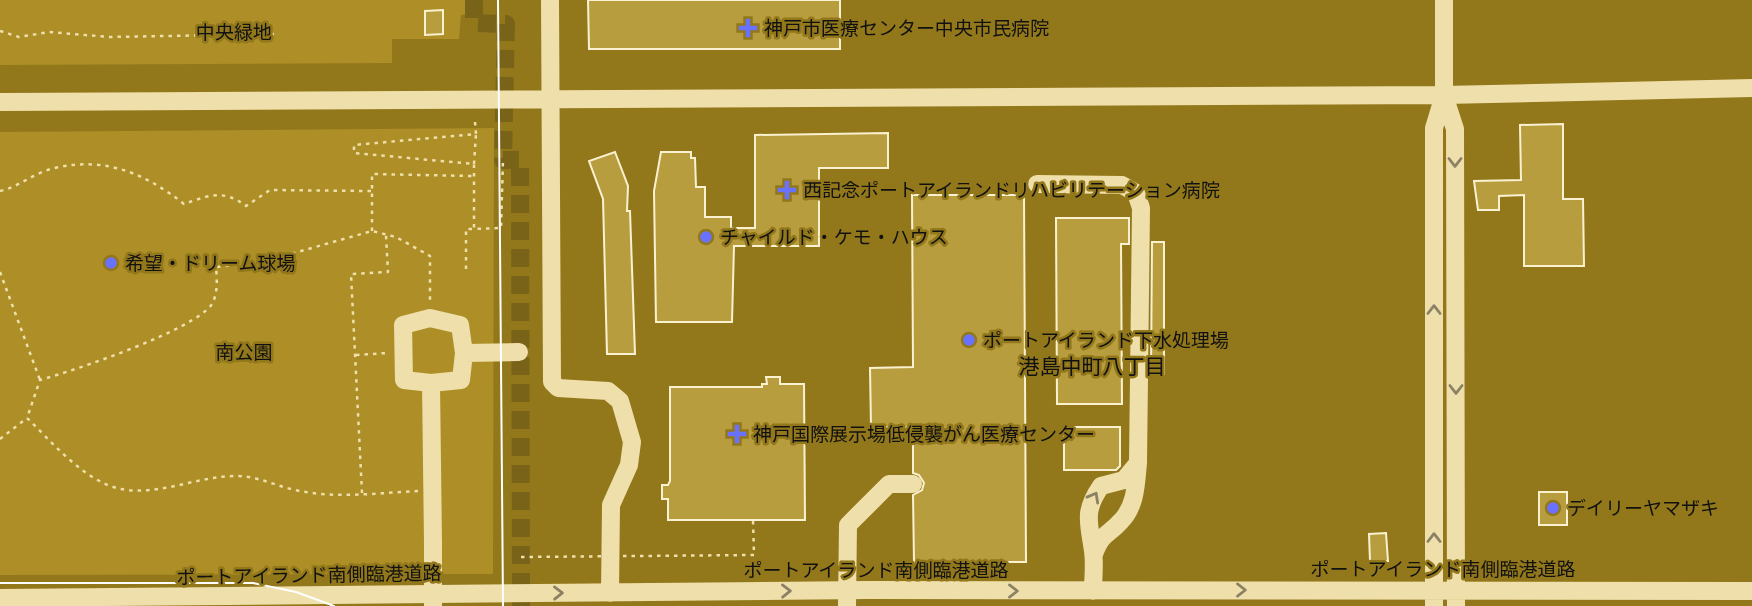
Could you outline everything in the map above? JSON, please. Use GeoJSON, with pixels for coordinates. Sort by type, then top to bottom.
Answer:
{"type":"FeatureCollection","features":[{"type":"Feature","properties":{"kind":"street"},"geometry":{"type":"LineString","coordinates":[[544,0],[545,74],[550,99]]}},
{"type":"Feature","properties":{"kind":"street"},"geometry":{"type":"LineString","coordinates":[[550,0],[552,383],[558,388],[608,391],[620,401],[632,442],[629,465],[611,505],[610,593]]}},
{"type":"Feature","properties":{"kind":"street"},"geometry":{"type":"LineString","coordinates":[[1434,598],[1434,128],[1444,95],[1444,0]]}},
{"type":"Feature","properties":{"kind":"street"},"geometry":{"type":"LineString","coordinates":[[0,102],[1444,95],[1752,88]]}},
{"type":"Feature","properties":{"kind":"street"},"geometry":{"type":"LineString","coordinates":[[1444,95],[1455,129],[1455,598]]}},
{"type":"Feature","properties":{"kind":"street"},"geometry":{"type":"LineString","coordinates":[[1037,184],[1122,186],[1136,193],[1141,208],[1138,463],[1134,499],[1122,521],[1102,535],[1094,554]]}},
{"type":"Feature","properties":{"kind":"street"},"geometry":{"type":"LineString","coordinates":[[430,309],[460,325],[464,353],[461,380],[431,383],[404,380],[401,352],[403,325],[430,309]]}},
{"type":"Feature","properties":{"kind":"street"},"geometry":{"type":"LineString","coordinates":[[464,353],[519,352]]}},
{"type":"Feature","properties":{"kind":"street"},"geometry":{"type":"LineString","coordinates":[[431,383],[433,606]]}},
{"type":"Feature","properties":{"kind":"street"},"geometry":{"type":"LineString","coordinates":[[1093,591],[1094,554],[1088,521],[1089,503],[1101,486],[1124,480],[1138,463]]}},
{"type":"Feature","properties":{"kind":"street"},"geometry":{"type":"LineString","coordinates":[[847,606],[848,524],[890,484],[913,484]]}},
{"type":"Feature","properties":{"kind":"street","name":"ポートアイランド南側臨港道路"},"geometry":{"type":"LineString","coordinates":[[9,601],[476,600],[610,593],[920,598],[1093,591],[1152,598],[1455,598],[1752,591]]}},
{"type":"Feature","properties":{"kind":"path"},"geometry":{"type":"LineString","coordinates":[[0,31],[19,37],[49,32],[109,37],[279,34]]}},
{"type":"Feature","properties":{"kind":"path"},"geometry":{"type":"LineString","coordinates":[[474,229],[475,122]]}},
{"type":"Feature","properties":{"kind":"path"},"geometry":{"type":"LineString","coordinates":[[474,164],[354,153],[354,145],[476,134]]}},
{"type":"Feature","properties":{"kind":"path"},"geometry":{"type":"LineString","coordinates":[[466,269],[466,229],[501,228],[503,160]]}},
{"type":"Feature","properties":{"kind":"path"},"geometry":{"type":"LineString","coordinates":[[0,192],[55,168],[81,165],[113,165],[134,172],[154,181],[184,204],[208,195],[232,195],[246,206],[270,190],[371,191]]}},
{"type":"Feature","properties":{"kind":"path"},"geometry":{"type":"LineString","coordinates":[[373,232],[372,174],[474,176]]}},
{"type":"Feature","properties":{"kind":"path"},"geometry":{"type":"LineString","coordinates":[[40,380],[65,374],[189,323],[211,304],[217,286],[216,267],[262,262],[373,232],[386,234],[430,256],[430,309]]}},
{"type":"Feature","properties":{"kind":"path"},"geometry":{"type":"LineString","coordinates":[[362,494],[351,274],[388,272],[386,234]]}},
{"type":"Feature","properties":{"kind":"path"},"geometry":{"type":"LineString","coordinates":[[0,264],[40,380],[27,418],[0,439]]}},
{"type":"Feature","properties":{"kind":"path"},"geometry":{"type":"LineString","coordinates":[[356,355],[401,352]]}},
{"type":"Feature","properties":{"kind":"path"},"geometry":{"type":"LineString","coordinates":[[27,418],[90,475],[119,489],[144,490],[232,475],[254,477],[294,490],[331,496],[432,491]]}},
{"type":"Feature","properties":{"kind":"path"},"geometry":{"type":"LineString","coordinates":[[521,557],[754,555],[753,520]]}},
{"type":"Feature","properties":{"kind":"green space","name":"中央緑地"},"geometry":{"type":"Polygon","coordinates":[[[0,0],[467,0],[467,14],[461,15],[459,39],[392,39],[392,63],[0,65],[0,0]]]}},
{"type":"Feature","properties":{"kind":"green space","name":"南公園"},"geometry":{"type":"Polygon","coordinates":[[[494,128],[493,574],[0,575],[0,132],[494,128]]]}},
{"type":"Feature","properties":{"kind":"building"},"geometry":{"type":"Polygon","coordinates":[[[588,0],[840,0],[840,49],[589,49],[588,0]]]}},
{"type":"Feature","properties":{"kind":"building"},"geometry":{"type":"Polygon","coordinates":[[[443,10],[443,34],[425,35],[425,11],[443,10]]]}},
{"type":"Feature","properties":{"kind":"building"},"geometry":{"type":"Polygon","coordinates":[[[1563,124],[1563,199],[1583,199],[1584,266],[1524,266],[1524,195],[1499,196],[1499,210],[1478,210],[1474,181],[1521,180],[1520,125],[1563,124]]]}},
{"type":"Feature","properties":{"kind":"building"},"geometry":{"type":"Polygon","coordinates":[[[888,133],[888,168],[819,168],[819,246],[734,246],[732,322],[656,322],[654,191],[661,152],[691,152],[691,158],[695,158],[696,187],[705,187],[705,217],[731,217],[731,228],[755,228],[755,135],[888,133]]]}},
{"type":"Feature","properties":{"kind":"building"},"geometry":{"type":"Polygon","coordinates":[[[615,152],[628,186],[635,354],[607,354],[603,199],[589,161],[615,152]]]}},
{"type":"Feature","properties":{"kind":"building","name":"ポートアイランド下水処理場"},"geometry":{"type":"Polygon","coordinates":[[[912,195],[1024,195],[1026,562],[914,562],[913,495],[922,490],[924,483],[919,475],[913,473],[913,427],[871,427],[870,368],[913,367],[912,195]]]}},
{"type":"Feature","properties":{"kind":"building"},"geometry":{"type":"Polygon","coordinates":[[[1056,218],[1129,218],[1129,244],[1121,244],[1122,404],[1057,404],[1056,218]]]}},
{"type":"Feature","properties":{"kind":"building"},"geometry":{"type":"Polygon","coordinates":[[[1152,242],[1164,242],[1164,374],[1151,374],[1152,242]]]}},
{"type":"Feature","properties":{"kind":"building","name":"神戸国際展示場低侵襲がん医療センター"},"geometry":{"type":"Polygon","coordinates":[[[766,377],[780,377],[780,384],[804,384],[805,520],[668,520],[668,499],[662,499],[662,485],[668,485],[670,481],[670,387],[762,387],[762,384],[767,384],[766,377]]]}},
{"type":"Feature","properties":{"kind":"building"},"geometry":{"type":"Polygon","coordinates":[[[1064,427],[1120,427],[1120,466],[1116,470],[1064,470],[1064,427]]]}},
{"type":"Feature","properties":{"kind":"building","name":"デイリーヤマザキ"},"geometry":{"type":"Polygon","coordinates":[[[1539,492],[1567,492],[1567,525],[1539,525],[1539,492]]]}},
{"type":"Feature","properties":{"kind":"building"},"geometry":{"type":"Polygon","coordinates":[[[1386,533],[1388,561],[1370,561],[1369,534],[1386,533]]]}},
{"type":"Feature","properties":{"kind":"tunnel"},"geometry":{"type":"LineString","coordinates":[[474,0],[474,23],[506,24],[503,160],[520,160],[521,606]]}},
{"type":"Feature","properties":{"kind":"tram line"},"geometry":{"type":"LineString","coordinates":[[498,0],[503,606]]}},
{"type":"Feature","properties":{"kind":"tram line"},"geometry":{"type":"LineString","coordinates":[[0,583],[253,583],[296,592],[334,606]]}},
{"type":"Feature","properties":{"kind":"place","name":"神戸市医療センター中央市民病院"},"geometry":{"type":"Point","coordinates":[748,28]}},
{"type":"Feature","properties":{"kind":"place","name":"西記念ポートアイランドリハビリテーション病院"},"geometry":{"type":"Point","coordinates":[787,190]}},
{"type":"Feature","properties":{"kind":"place","name":"チャイルド・ケモ・ハウス"},"geometry":{"type":"Point","coordinates":[706,237]}},
{"type":"Feature","properties":{"kind":"place","name":"希望・ドリーム球場"},"geometry":{"type":"Point","coordinates":[111,263]}},
{"type":"Feature","properties":{"kind":"place","name":"ポートアイランド下水処理場"},"geometry":{"type":"Point","coordinates":[969,340]}},
{"type":"Feature","properties":{"kind":"place","name":"神戸国際展示場低侵襲がん医療センター"},"geometry":{"type":"Point","coordinates":[737,434]}},
{"type":"Feature","properties":{"kind":"place","name":"デイリーヤマザキ"},"geometry":{"type":"Point","coordinates":[1553,508]}},
{"type":"Feature","properties":{"kind":"district","name":"港島中町八丁目"},"geometry":{"type":"Point","coordinates":[1092,367]}}]}
